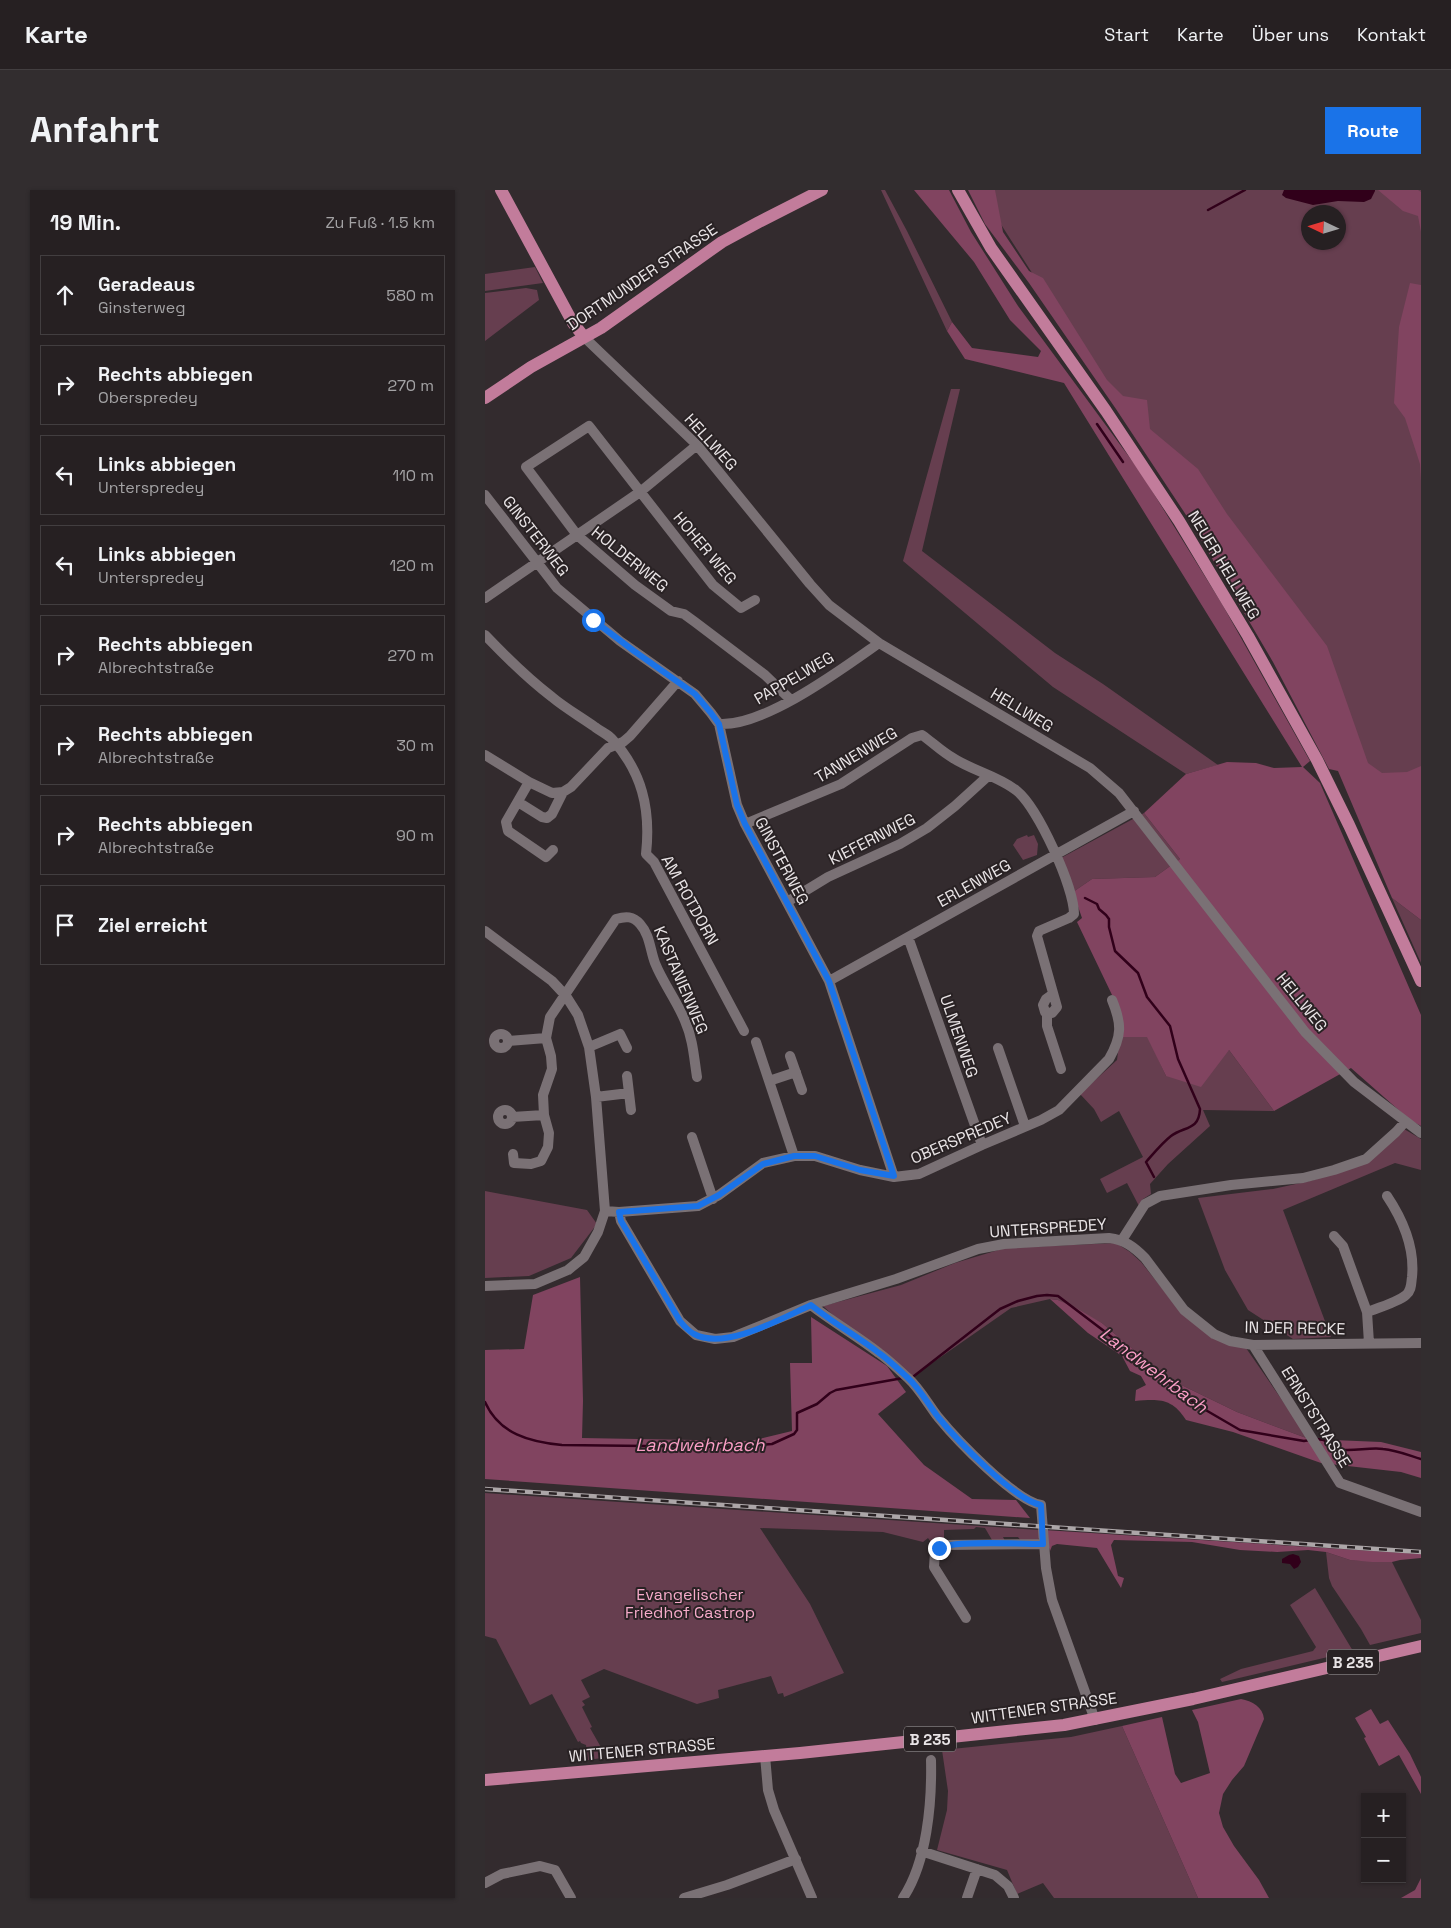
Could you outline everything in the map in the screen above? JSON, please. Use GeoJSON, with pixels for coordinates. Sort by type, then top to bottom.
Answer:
{"type":"FeatureCollection","features":[{"type":"Feature","properties":{"kind":"main road"},"geometry":{"type":"LineString","coordinates":[[501,190],[573,323],[584,337]]}},
{"type":"Feature","properties":{"kind":"main road","name":"DORTMUNDER STRASSE"},"geometry":{"type":"LineString","coordinates":[[485,398],[522,373],[601,328],[722,242],[822,190]]}},
{"type":"Feature","properties":{"kind":"main road","name":"NEUER HELLWEG"},"geometry":{"type":"LineString","coordinates":[[958,190],[991,248],[1106,411],[1179,521],[1248,636],[1317,760],[1421,981]]}},
{"type":"Feature","properties":{"kind":"main road","name":"WITTENER STRASSE"},"geometry":{"type":"LineString","coordinates":[[485,1780],[765,1756],[1012,1731],[1095,1720],[1254,1686],[1421,1646]]}},
{"type":"Feature","properties":{"kind":"street","name":"HELLWEG"},"geometry":{"type":"LineString","coordinates":[[584,337],[697,445],[809,584],[829,605],[879,643],[1090,768],[1119,792],[1305,1032],[1354,1082],[1421,1133]]}},
{"type":"Feature","properties":{"kind":"street","name":"HOHER WEG"},"geometry":{"type":"LineString","coordinates":[[589,426],[713,585],[741,608],[755,600]]}},
{"type":"Feature","properties":{"kind":"street","name":"HOLDERWEG"},"geometry":{"type":"LineString","coordinates":[[589,426],[526,467],[577,535],[635,585],[671,611],[684,614],[695,622],[765,675],[791,700]]}},
{"type":"Feature","properties":{"kind":"street"},"geometry":{"type":"LineString","coordinates":[[485,598],[640,492],[697,445]]}},
{"type":"Feature","properties":{"kind":"street","name":"GINSTERWEG"},"geometry":{"type":"LineString","coordinates":[[485,494],[557,588],[593,620],[695,694],[719,724],[737,805],[745,824],[829,981],[894,1176]]}},
{"type":"Feature","properties":{"kind":"street","name":"AM ROTDORN"},"geometry":{"type":"LineString","coordinates":[[485,635],[523,673],[553,698],[611,738],[625,757],[639,780],[645,799],[649,830],[646,854],[654,862],[744,1031]]}},
{"type":"Feature","properties":{"kind":"street","name":"PAPPELWEG"},"geometry":{"type":"LineString","coordinates":[[719,724],[729,725],[757,717],[791,700],[835,674],[879,643]]}},
{"type":"Feature","properties":{"kind":"street"},"geometry":{"type":"LineString","coordinates":[[485,755],[529,782],[552,793],[563,792],[571,787],[608,748],[623,742],[630,736],[677,681]]}},
{"type":"Feature","properties":{"kind":"street","name":"TANNENWEG"},"geometry":{"type":"LineString","coordinates":[[745,824],[841,784],[912,738],[922,735],[952,758],[1017,791],[1026,800],[1055,854],[1072,898],[1074,914],[1039,931],[1037,936],[1057,1007],[1052,1013],[1047,1012],[1047,1026],[1061,1069]]}},
{"type":"Feature","properties":{"kind":"street","name":"KIEFERNWEG"},"geometry":{"type":"LineString","coordinates":[[787,902],[828,877],[900,844],[927,828],[988,776]]}},
{"type":"Feature","properties":{"kind":"street"},"geometry":{"type":"LineString","coordinates":[[529,782],[506,822],[508,831],[546,857],[553,850]]}},
{"type":"Feature","properties":{"kind":"street"},"geometry":{"type":"LineString","coordinates":[[518,802],[542,817],[547,818],[552,814],[563,792]]}},
{"type":"Feature","properties":{"kind":"street","name":"ERLENWEG"},"geometry":{"type":"LineString","coordinates":[[829,981],[1134,811]]}},
{"type":"Feature","properties":{"kind":"street","name":"KASTANIENWEG"},"geometry":{"type":"LineString","coordinates":[[566,996],[616,919],[626,916],[632,918],[641,924],[648,936],[655,962],[685,1020],[694,1051],[697,1077]]}},
{"type":"Feature","properties":{"kind":"street"},"geometry":{"type":"LineString","coordinates":[[485,931],[552,981],[566,996],[578,1015],[589,1047],[596,1097],[605,1211],[598,1232],[584,1257],[568,1270],[535,1284],[485,1286]]}},
{"type":"Feature","properties":{"kind":"street","name":"ULMENWEG"},"geometry":{"type":"LineString","coordinates":[[908,937],[982,1145]]}},
{"type":"Feature","properties":{"kind":"street"},"geometry":{"type":"LineString","coordinates":[[513,1154],[514,1163],[531,1164],[541,1161],[548,1148],[549,1133],[544,1115],[543,1094],[552,1069],[547,1038],[550,1017],[566,996]]}},
{"type":"Feature","properties":{"kind":"street","name":"OBERSPREDEY"},"geometry":{"type":"LineString","coordinates":[[605,1211],[619,1212],[692,1207],[713,1199],[763,1164],[794,1156],[815,1156],[860,1170],[894,1176],[919,1174],[1059,1110],[1109,1059],[1119,1038],[1120,1024],[1112,1000]]}},
{"type":"Feature","properties":{"kind":"street"},"geometry":{"type":"LineString","coordinates":[[589,1047],[621,1034],[627,1048]]}},
{"type":"Feature","properties":{"kind":"street"},"geometry":{"type":"LineString","coordinates":[[508,1040],[547,1038]]}},
{"type":"Feature","properties":{"kind":"street"},"geometry":{"type":"LineString","coordinates":[[756,1042],[794,1156]]}},
{"type":"Feature","properties":{"kind":"street","name":"OBERSPREDEY"},"geometry":{"type":"LineString","coordinates":[[999,1048],[1025,1126]]}},
{"type":"Feature","properties":{"kind":"street"},"geometry":{"type":"LineString","coordinates":[[790,1056],[801,1090]]}},
{"type":"Feature","properties":{"kind":"street"},"geometry":{"type":"LineString","coordinates":[[769,1081],[796,1072]]}},
{"type":"Feature","properties":{"kind":"street"},"geometry":{"type":"LineString","coordinates":[[627,1076],[631,1110]]}},
{"type":"Feature","properties":{"kind":"street"},"geometry":{"type":"LineString","coordinates":[[596,1097],[629,1093]]}},
{"type":"Feature","properties":{"kind":"street"},"geometry":{"type":"LineString","coordinates":[[512,1117],[544,1115]]}},
{"type":"Feature","properties":{"kind":"street","name":"UNTERSPREDEY"},"geometry":{"type":"LineString","coordinates":[[619,1212],[621,1221],[680,1321],[696,1335],[715,1339],[733,1337],[811,1305],[896,1280],[970,1251],[990,1246],[1095,1238],[1122,1240],[1145,1204],[1160,1196],[1231,1185],[1303,1178],[1334,1170],[1366,1159],[1405,1122]]}},
{"type":"Feature","properties":{"kind":"street"},"geometry":{"type":"LineString","coordinates":[[692,1137],[713,1199]]}},
{"type":"Feature","properties":{"kind":"street"},"geometry":{"type":"LineString","coordinates":[[1367,1312],[1403,1297],[1411,1288],[1412,1249],[1395,1208],[1387,1196]]}},
{"type":"Feature","properties":{"kind":"street"},"geometry":{"type":"LineString","coordinates":[[1334,1236],[1343,1246],[1367,1312],[1369,1343]]}},
{"type":"Feature","properties":{"kind":"street","name":"IN DER RECKE"},"geometry":{"type":"LineString","coordinates":[[1122,1240],[1145,1258],[1177,1302],[1202,1326],[1221,1338],[1253,1345],[1421,1343]]}},
{"type":"Feature","properties":{"kind":"street"},"geometry":{"type":"LineString","coordinates":[[811,1305],[880,1354],[910,1380],[939,1418],[977,1458],[1022,1497],[1041,1505],[1043,1544],[1049,1586],[1056,1612],[1095,1720]]}},
{"type":"Feature","properties":{"kind":"street","name":"ERNSTSTRASSE"},"geometry":{"type":"LineString","coordinates":[[1253,1345],[1340,1483],[1421,1512]]}},
{"type":"Feature","properties":{"kind":"street"},"geometry":{"type":"LineString","coordinates":[[966,1618],[934,1567],[935,1552],[943,1545],[1043,1544]]}},
{"type":"Feature","properties":{"kind":"street"},"geometry":{"type":"LineString","coordinates":[[765,1756],[769,1790],[774,1810],[812,1898]]}},
{"type":"Feature","properties":{"kind":"street"},"geometry":{"type":"LineString","coordinates":[[903,1898],[915,1875],[931,1809],[931,1760]]}},
{"type":"Feature","properties":{"kind":"street"},"geometry":{"type":"LineString","coordinates":[[921,1851],[995,1875],[1003,1880],[1014,1898]]}},
{"type":"Feature","properties":{"kind":"street"},"geometry":{"type":"LineString","coordinates":[[684,1898],[727,1885],[795,1859]]}},
{"type":"Feature","properties":{"kind":"street"},"geometry":{"type":"LineString","coordinates":[[485,1883],[502,1874],[540,1866],[547,1867],[555,1870],[571,1898]]}},
{"type":"Feature","properties":{"kind":"street"},"geometry":{"type":"LineString","coordinates":[[967,1898],[977,1869]]}},
{"type":"Feature","properties":{"kind":"green space"},"geometry":{"type":"Polygon","coordinates":[[[881,190],[885,190],[952,322],[947,331],[881,190]]]}},
{"type":"Feature","properties":{"kind":"green space"},"geometry":{"type":"Polygon","coordinates":[[[979,190],[1421,190],[1421,781],[1336,767],[1192,511],[1116,404],[979,190]]]}},
{"type":"Feature","properties":{"kind":"green space"},"geometry":{"type":"Polygon","coordinates":[[[535,267],[543,283],[485,291],[485,274],[535,267]]]}},
{"type":"Feature","properties":{"kind":"green space"},"geometry":{"type":"Polygon","coordinates":[[[526,288],[537,290],[539,300],[485,341],[485,293],[526,288]]]}},
{"type":"Feature","properties":{"kind":"green space"},"geometry":{"type":"Polygon","coordinates":[[[951,389],[960,389],[922,551],[1055,653],[1103,684],[1218,765],[1186,774],[1053,687],[903,561],[951,389]]]}},
{"type":"Feature","properties":{"kind":"green space"},"geometry":{"type":"Polygon","coordinates":[[[1144,813],[1180,859],[1155,877],[1092,879],[1073,892],[1061,858],[1144,813]]]}},
{"type":"Feature","properties":{"kind":"green space"},"geometry":{"type":"Polygon","coordinates":[[[1027,835],[1028,837],[1034,835],[1038,844],[1037,855],[1023,860],[1013,845],[1017,839],[1027,835]]]}},
{"type":"Feature","properties":{"kind":"green space"},"geometry":{"type":"Polygon","coordinates":[[[1392,898],[1421,920],[1421,963],[1392,898]]]}},
{"type":"Feature","properties":{"kind":"green space"},"geometry":{"type":"Polygon","coordinates":[[[1120,1037],[1148,1037],[1166,1076],[1229,1050],[1274,1111],[1203,1110],[1210,1126],[1168,1164],[1150,1184],[1151,1194],[1143,1199],[1139,1206],[1127,1183],[1107,1193],[1100,1179],[1143,1157],[1119,1111],[1101,1122],[1094,1109],[1080,1094],[1117,1060],[1120,1037]]]}},
{"type":"Feature","properties":{"kind":"green space"},"geometry":{"type":"Polygon","coordinates":[[[1404,1129],[1421,1139],[1421,1170],[1395,1163],[1283,1210],[1331,1337],[1293,1339],[1248,1310],[1225,1270],[1198,1198],[1273,1189],[1314,1180],[1371,1159],[1404,1129]]]}},
{"type":"Feature","properties":{"kind":"green space"},"geometry":{"type":"Polygon","coordinates":[[[485,1191],[587,1210],[597,1224],[571,1258],[529,1276],[485,1278],[485,1191]]]}},
{"type":"Feature","properties":{"kind":"green space"},"geometry":{"type":"Polygon","coordinates":[[[1116,1243],[1141,1262],[1184,1316],[1246,1348],[1309,1439],[1237,1412],[1167,1378],[1102,1323],[1058,1300],[1050,1299],[1011,1308],[912,1377],[844,1325],[823,1306],[901,1285],[955,1263],[1005,1248],[1116,1243]]]}},
{"type":"Feature","properties":{"kind":"green space","name":"Evangelischer Friedhof Castrop"},"geometry":{"type":"Polygon","coordinates":[[[485,1493],[1039,1530],[1039,1538],[1037,1541],[1022,1542],[1018,1537],[1003,1537],[1005,1541],[992,1540],[985,1528],[944,1530],[944,1542],[935,1548],[928,1538],[923,1542],[883,1532],[760,1528],[810,1604],[844,1673],[784,1697],[783,1693],[778,1694],[771,1676],[718,1690],[719,1698],[697,1704],[604,1669],[581,1680],[590,1697],[582,1701],[585,1705],[582,1707],[592,1727],[590,1728],[602,1749],[602,1758],[588,1760],[586,1745],[580,1741],[578,1742],[552,1694],[530,1705],[496,1639],[485,1636],[485,1493]]]}},
{"type":"Feature","properties":{"kind":"green space"},"geometry":{"type":"Polygon","coordinates":[[[1326,1552],[1350,1560],[1392,1562],[1421,1620],[1421,1633],[1370,1645],[1332,1586],[1329,1578],[1326,1552]]]}},
{"type":"Feature","properties":{"kind":"green space"},"geometry":{"type":"Polygon","coordinates":[[[1315,1588],[1353,1651],[1222,1682],[1220,1679],[1241,1669],[1313,1651],[1316,1647],[1290,1605],[1315,1588]]]}},
{"type":"Feature","properties":{"kind":"green space"},"geometry":{"type":"Polygon","coordinates":[[[1122,1726],[1198,1898],[1054,1898],[1043,1883],[1017,1894],[1007,1870],[937,1850],[947,1810],[948,1791],[942,1750],[1071,1737],[1122,1726]]]}},
{"type":"Feature","properties":{"kind":"shaded area"},"geometry":{"type":"Polygon","coordinates":[[[914,190],[949,190],[971,232],[1018,306],[1141,473],[1222,604],[1310,761],[1303,767],[1320,783],[1421,1015],[1421,1126],[1410,1120],[1351,1068],[1274,1111],[1229,1050],[1201,1087],[1166,1076],[1147,1037],[1120,1037],[1113,997],[1077,922],[1082,918],[1073,892],[1092,879],[1155,877],[1180,859],[1144,813],[1186,774],[1227,762],[1256,763],[1274,768],[1302,767],[1064,383],[965,359],[947,331],[952,322],[972,348],[1038,357],[1041,351],[1010,320],[974,262],[914,190]]]}},
{"type":"Feature","properties":{"kind":"shaded area"},"geometry":{"type":"Polygon","coordinates":[[[968,190],[995,190],[1003,232],[1029,271],[1043,278],[1107,380],[1123,396],[1147,400],[1150,429],[1198,469],[1227,514],[1327,646],[1368,763],[1382,773],[1407,772],[1421,766],[1421,920],[1392,898],[1338,771],[1329,769],[1273,662],[1190,521],[1116,409],[1029,283],[985,224],[968,190]]]}},
{"type":"Feature","properties":{"kind":"shaded area"},"geometry":{"type":"Polygon","coordinates":[[[1284,190],[1375,190],[1371,199],[1364,202],[1338,201],[1313,205],[1286,198],[1282,195],[1284,190]]]}},
{"type":"Feature","properties":{"kind":"shaded area"},"geometry":{"type":"Polygon","coordinates":[[[1378,190],[1418,190],[1421,192],[1421,232],[1418,216],[1403,211],[1378,190]]]}},
{"type":"Feature","properties":{"kind":"shaded area"},"geometry":{"type":"Polygon","coordinates":[[[1410,283],[1421,285],[1421,481],[1420,464],[1405,418],[1394,403],[1399,327],[1410,283]]]}},
{"type":"Feature","properties":{"kind":"shaded area"},"geometry":{"type":"Polygon","coordinates":[[[580,1277],[582,1438],[750,1441],[792,1431],[790,1363],[812,1363],[811,1317],[887,1366],[906,1392],[878,1414],[924,1465],[972,1499],[1016,1500],[1030,1518],[485,1479],[485,1350],[524,1349],[533,1295],[580,1277]]]}},
{"type":"Feature","properties":{"kind":"shaded area"},"geometry":{"type":"Polygon","coordinates":[[[1050,1299],[1058,1300],[1076,1308],[1102,1323],[1167,1378],[1237,1412],[1309,1439],[1381,1442],[1421,1452],[1421,1478],[1401,1472],[1321,1463],[1233,1432],[1186,1420],[1175,1407],[1158,1400],[1135,1401],[1136,1390],[1146,1385],[1141,1376],[1130,1371],[1122,1356],[1088,1333],[1050,1299]]]}},
{"type":"Feature","properties":{"kind":"shaded area"},"geometry":{"type":"Polygon","coordinates":[[[1044,1530],[1421,1554],[1421,1558],[1392,1562],[1372,1562],[1350,1560],[1326,1552],[1308,1550],[1277,1552],[1240,1550],[1192,1542],[1114,1540],[1111,1545],[1118,1576],[1124,1578],[1121,1588],[1097,1548],[1057,1544],[1052,1546],[1050,1551],[1044,1530]]]}},
{"type":"Feature","properties":{"kind":"shaded area"},"geometry":{"type":"Polygon","coordinates":[[[1293,1554],[1299,1556],[1301,1562],[1294,1569],[1290,1564],[1282,1563],[1282,1559],[1293,1554]]]}},
{"type":"Feature","properties":{"kind":"shaded area"},"geometry":{"type":"Polygon","coordinates":[[[1241,1699],[1256,1705],[1262,1711],[1264,1719],[1244,1766],[1223,1794],[1219,1813],[1223,1827],[1234,1846],[1259,1880],[1269,1898],[1198,1898],[1122,1726],[1162,1717],[1175,1774],[1181,1783],[1210,1773],[1198,1722],[1192,1710],[1241,1699]]]}},
{"type":"Feature","properties":{"kind":"shaded area"},"geometry":{"type":"Polygon","coordinates":[[[1371,1709],[1380,1724],[1388,1720],[1410,1754],[1421,1777],[1421,1794],[1399,1755],[1379,1766],[1355,1718],[1371,1709]]]}},
{"type":"Feature","properties":{"kind":"shaded area"},"geometry":{"type":"Polygon","coordinates":[[[1421,1878],[1421,1898],[1401,1898],[1415,1890],[1421,1878]]]}},
{"type":"Feature","properties":{"kind":"waterway"},"geometry":{"type":"LineString","coordinates":[[1208,210],[1245,190]]}},
{"type":"Feature","properties":{"kind":"waterway"},"geometry":{"type":"LineString","coordinates":[[1097,424],[1123,462]]}},
{"type":"Feature","properties":{"kind":"waterway"},"geometry":{"type":"LineString","coordinates":[[1085,898],[1097,904],[1099,909],[1109,919],[1115,951],[1138,973],[1147,997],[1170,1026],[1178,1059],[1200,1109],[1199,1116],[1194,1125],[1171,1136],[1146,1162],[1154,1177]]}},
{"type":"Feature","properties":{"kind":"waterway","name":"Landwehrbach"},"geometry":{"type":"LineString","coordinates":[[914,1376],[1000,1309],[1018,1301],[1037,1296],[1058,1296],[1197,1405],[1240,1430],[1304,1441],[1310,1440]]}},
{"type":"Feature","properties":{"kind":"waterway","name":"Landwehrbach"},"geometry":{"type":"LineString","coordinates":[[485,1402],[498,1422],[507,1429],[538,1442],[562,1445],[730,1447],[772,1444],[794,1434],[797,1430],[797,1413],[817,1404],[836,1390],[903,1378]]}},
{"type":"Feature","properties":{"kind":"waterway","name":"Landwehrbach"},"geometry":{"type":"LineString","coordinates":[[1316,1439],[1324,1440],[1336,1449],[1376,1448],[1421,1459]]}},
{"type":"Feature","properties":{"kind":"railway"},"geometry":{"type":"LineString","coordinates":[[485,1489],[1421,1552]]}},
{"type":"Feature","properties":{"kind":"route"},"geometry":{"type":"LineString","coordinates":[[593,620],[619,641],[695,694],[719,724],[737,805],[769,872],[829,981],[894,1176],[860,1170],[815,1156],[782,1157],[757,1167],[719,1195],[698,1206],[619,1212],[621,1221],[680,1321],[687,1329],[696,1335],[715,1339],[733,1337],[811,1305],[880,1354],[910,1380],[939,1418],[977,1458],[1022,1497],[1041,1505],[1043,1544],[961,1544],[943,1545],[939,1548]]}}]}
